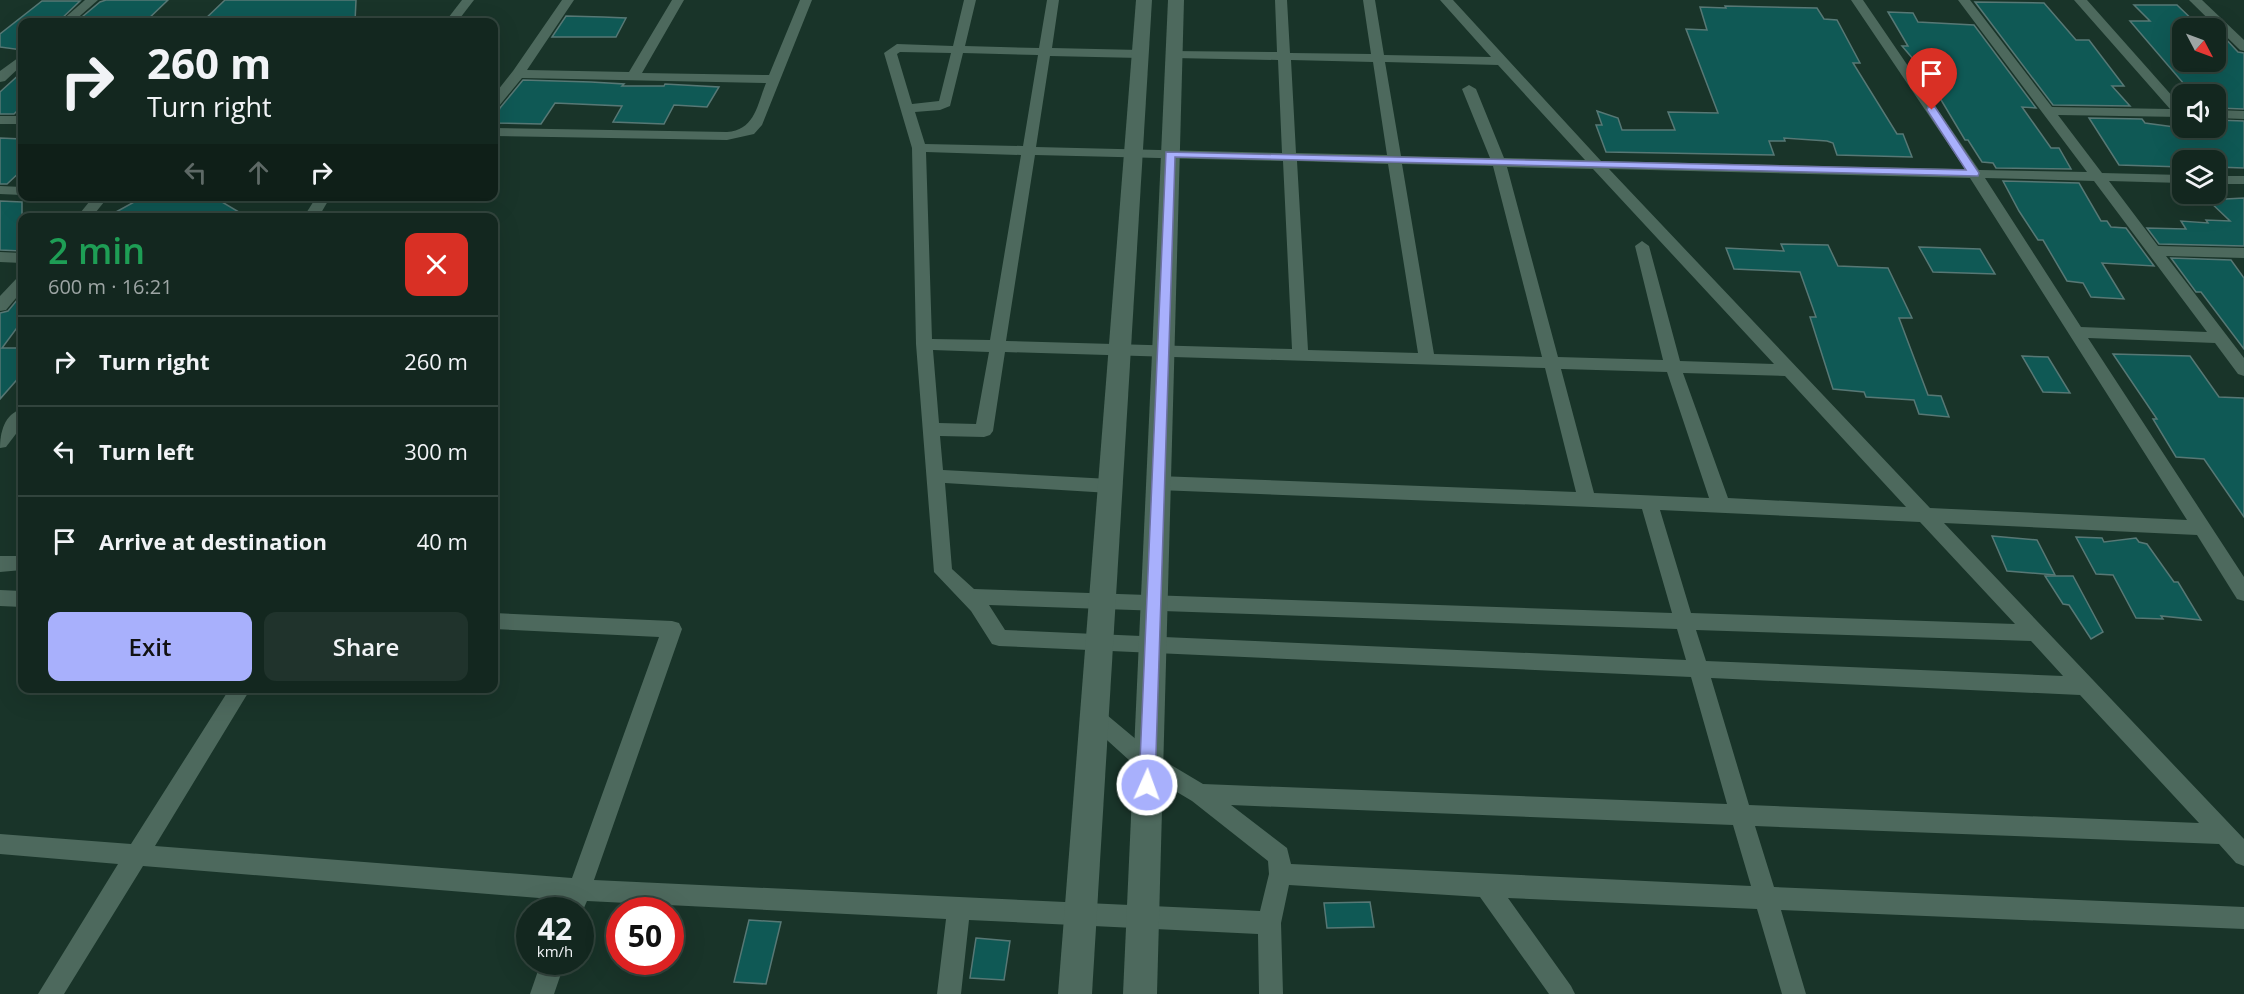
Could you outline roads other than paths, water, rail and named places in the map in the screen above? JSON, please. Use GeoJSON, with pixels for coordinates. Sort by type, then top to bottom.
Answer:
{"type":"FeatureCollection","features":[{"type":"Feature","properties":{"kind":"main road"},"geometry":{"type":"LineString","coordinates":[[1075,994],[1144,0]]}},
{"type":"Feature","properties":{"kind":"main road"},"geometry":{"type":"LineString","coordinates":[[1140,994],[1176,0]]}},
{"type":"Feature","properties":{"kind":"street"},"geometry":{"type":"LineString","coordinates":[[71,18],[92,0]]}},
{"type":"Feature","properties":{"kind":"street"},"geometry":{"type":"LineString","coordinates":[[454,18],[468,0]]}},
{"type":"Feature","properties":{"kind":"street"},"geometry":{"type":"LineString","coordinates":[[498,99],[518,74],[568,0]]}},
{"type":"Feature","properties":{"kind":"street"},"geometry":{"type":"LineString","coordinates":[[633,77],[678,0]]}},
{"type":"Feature","properties":{"kind":"street"},"geometry":{"type":"LineString","coordinates":[[498,132],[739,135],[749,131],[755,125],[806,0]]}},
{"type":"Feature","properties":{"kind":"street"},"geometry":{"type":"LineString","coordinates":[[906,109],[940,106],[945,103],[969,0]]}},
{"type":"Feature","properties":{"kind":"street"},"geometry":{"type":"LineString","coordinates":[[931,429],[984,431],[1053,0]]}},
{"type":"Feature","properties":{"kind":"street"},"geometry":{"type":"LineString","coordinates":[[1281,0],[1300,356]]}},
{"type":"Feature","properties":{"kind":"street"},"geometry":{"type":"LineString","coordinates":[[1369,0],[1427,360]]}},
{"type":"Feature","properties":{"kind":"street"},"geometry":{"type":"LineString","coordinates":[[1446,0],[1596,164],[2244,855]]}},
{"type":"Feature","properties":{"kind":"street"},"geometry":{"type":"LineString","coordinates":[[1857,0],[1974,173],[2244,593]]}},
{"type":"Feature","properties":{"kind":"street"},"geometry":{"type":"LineString","coordinates":[[1964,0],[2244,370]]}},
{"type":"Feature","properties":{"kind":"street"},"geometry":{"type":"LineString","coordinates":[[2080,0],[2172,102]]}},
{"type":"Feature","properties":{"kind":"street"},"geometry":{"type":"LineString","coordinates":[[2196,0],[2244,47]]}},
{"type":"Feature","properties":{"kind":"street"},"geometry":{"type":"LineString","coordinates":[[1140,54],[897,48],[891,51],[919,148],[924,344],[943,572],[978,604],[999,638],[2085,686]]}},
{"type":"Feature","properties":{"kind":"street"},"geometry":{"type":"LineString","coordinates":[[1174,54],[1503,61]]}},
{"type":"Feature","properties":{"kind":"street"},"geometry":{"type":"LineString","coordinates":[[0,78],[18,62]]}},
{"type":"Feature","properties":{"kind":"street"},"geometry":{"type":"LineString","coordinates":[[518,74],[774,79]]}},
{"type":"Feature","properties":{"kind":"street"},"geometry":{"type":"LineString","coordinates":[[1469,89],[1499,162],[1587,500]]}},
{"type":"Feature","properties":{"kind":"street"},"geometry":{"type":"LineString","coordinates":[[2048,111],[2172,113]]}},
{"type":"Feature","properties":{"kind":"street"},"geometry":{"type":"LineString","coordinates":[[2226,114],[2244,115]]}},
{"type":"Feature","properties":{"kind":"street"},"geometry":{"type":"LineString","coordinates":[[0,120],[18,120]]}},
{"type":"Feature","properties":{"kind":"street"},"geometry":{"type":"LineString","coordinates":[[919,148],[2172,178]]}},
{"type":"Feature","properties":{"kind":"street"},"geometry":{"type":"LineString","coordinates":[[2226,180],[2244,180]]}},
{"type":"Feature","properties":{"kind":"street"},"geometry":{"type":"LineString","coordinates":[[0,190],[18,191]]}},
{"type":"Feature","properties":{"kind":"street"},"geometry":{"type":"LineString","coordinates":[[87,213],[98,201]]}},
{"type":"Feature","properties":{"kind":"street"},"geometry":{"type":"LineString","coordinates":[[1642,246],[1673,367],[1721,505]]}},
{"type":"Feature","properties":{"kind":"street"},"geometry":{"type":"LineString","coordinates":[[2154,250],[2244,253]]}},
{"type":"Feature","properties":{"kind":"street"},"geometry":{"type":"LineString","coordinates":[[0,257],[18,258]]}},
{"type":"Feature","properties":{"kind":"street"},"geometry":{"type":"LineString","coordinates":[[0,306],[18,289]]}},
{"type":"Feature","properties":{"kind":"street"},"geometry":{"type":"LineString","coordinates":[[2076,332],[2220,338]]}},
{"type":"Feature","properties":{"kind":"street"},"geometry":{"type":"LineString","coordinates":[[924,344],[1789,370]]}},
{"type":"Feature","properties":{"kind":"street"},"geometry":{"type":"LineString","coordinates":[[0,442],[18,420]]}},
{"type":"Feature","properties":{"kind":"street"},"geometry":{"type":"LineString","coordinates":[[935,476],[1110,486]]}},
{"type":"Feature","properties":{"kind":"street"},"geometry":{"type":"LineString","coordinates":[[1158,483],[1721,505],[2202,528]]}},
{"type":"Feature","properties":{"kind":"street"},"geometry":{"type":"LineString","coordinates":[[1649,502],[1794,994]]}},
{"type":"Feature","properties":{"kind":"street"},"geometry":{"type":"LineString","coordinates":[[0,564],[18,563]]}},
{"type":"Feature","properties":{"kind":"street"},"geometry":{"type":"LineString","coordinates":[[970,597],[2036,633]]}},
{"type":"Feature","properties":{"kind":"street"},"geometry":{"type":"LineString","coordinates":[[0,598],[18,599]]}},
{"type":"Feature","properties":{"kind":"street"},"geometry":{"type":"LineString","coordinates":[[498,621],[672,629],[576,897]]}},
{"type":"Feature","properties":{"kind":"street"},"geometry":{"type":"LineString","coordinates":[[50,994],[238,693]]}},
{"type":"Feature","properties":{"kind":"street"},"geometry":{"type":"LineString","coordinates":[[1094,716],[1148,763],[1200,794],[1279,856],[1280,874],[1269,923],[1271,994]]}},
{"type":"Feature","properties":{"kind":"street"},"geometry":{"type":"LineString","coordinates":[[1200,794],[2223,834]]}},
{"type":"Feature","properties":{"kind":"street"},"geometry":{"type":"LineString","coordinates":[[0,844],[137,855],[546,897]]}},
{"type":"Feature","properties":{"kind":"street"},"geometry":{"type":"LineString","coordinates":[[1280,874],[1486,886],[2244,918]]}},
{"type":"Feature","properties":{"kind":"street"},"geometry":{"type":"LineString","coordinates":[[1486,886],[1563,994]]}},
{"type":"Feature","properties":{"kind":"street"},"geometry":{"type":"LineString","coordinates":[[594,900],[959,908],[1269,923]]}},
{"type":"Feature","properties":{"kind":"street"},"geometry":{"type":"LineString","coordinates":[[949,994],[959,908]]}},
{"type":"Feature","properties":{"kind":"street"},"geometry":{"type":"LineString","coordinates":[[542,994],[549,975]]}}]}
